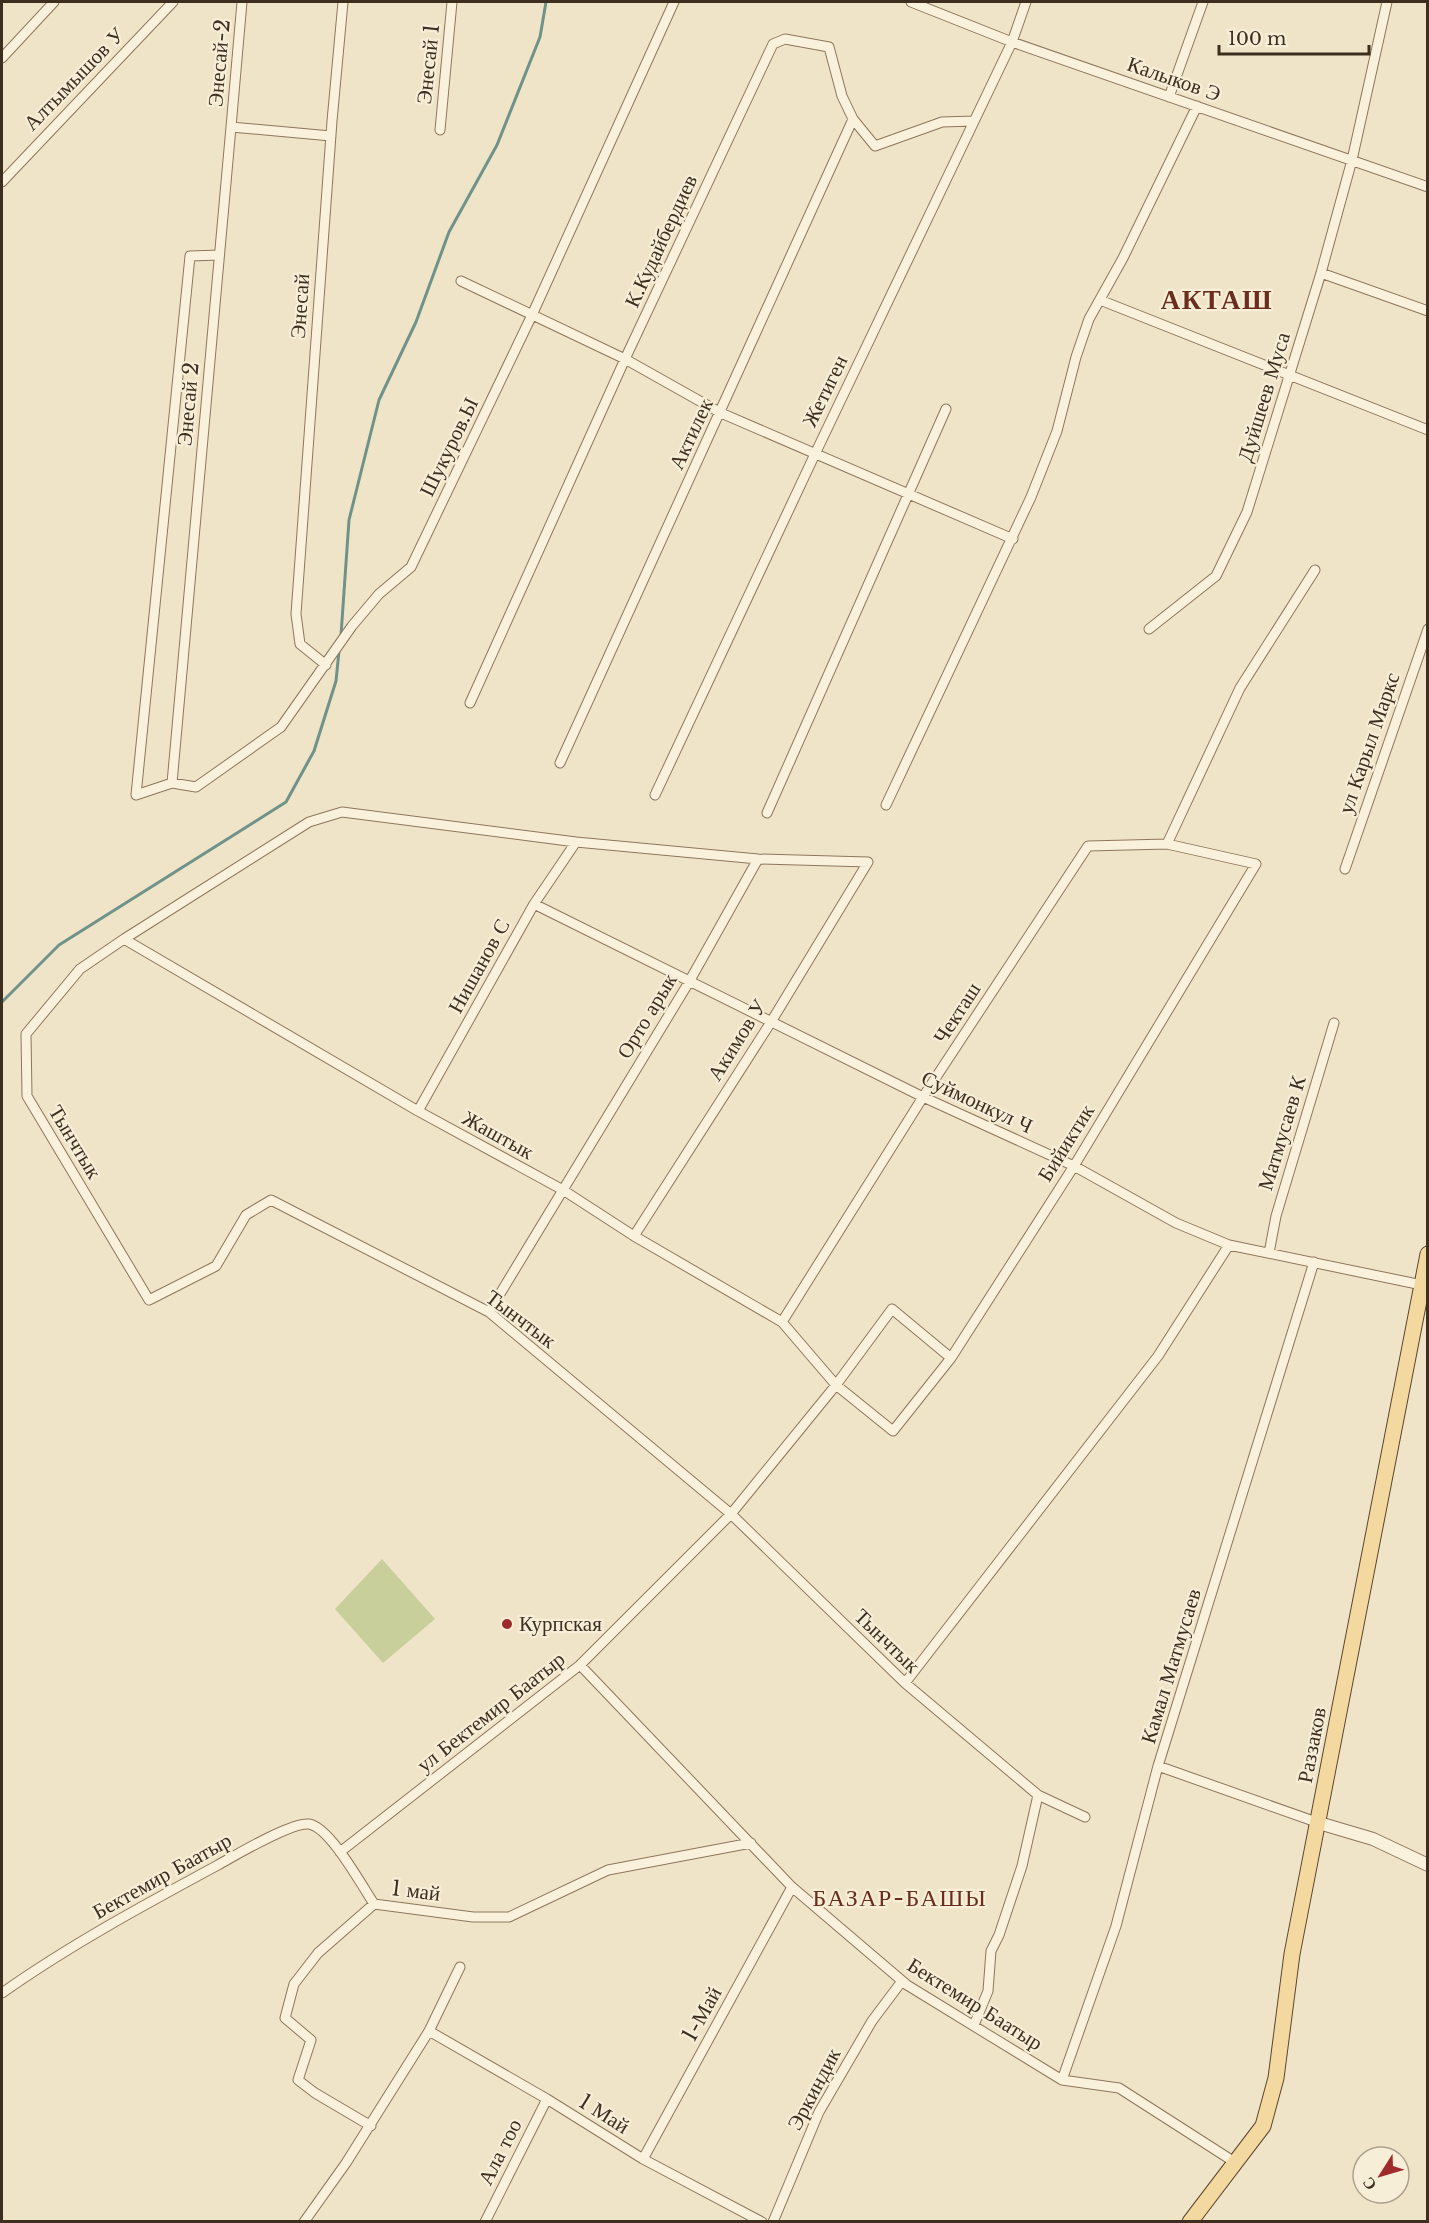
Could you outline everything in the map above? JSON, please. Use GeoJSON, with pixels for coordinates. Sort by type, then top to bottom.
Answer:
{"type":"FeatureCollection","features":[{"type":"Feature","properties":{"kind":"main road","name":"Раззаков"},"geometry":{"type":"LineString","coordinates":[[1198,2219],[1263,2126],[1276,2078],[1292,1954],[1428,1254]]}},
{"type":"Feature","properties":{"kind":"street"},"geometry":{"type":"LineString","coordinates":[[2,58],[54,2]]}},
{"type":"Feature","properties":{"kind":"street","name":"Алтымышов У"},"geometry":{"type":"LineString","coordinates":[[2,182],[173,2]]}},
{"type":"Feature","properties":{"kind":"street","name":"Энесай-2"},"geometry":{"type":"LineString","coordinates":[[231,127],[242,2]]}},
{"type":"Feature","properties":{"kind":"street","name":"Энесай"},"geometry":{"type":"LineString","coordinates":[[326,665],[300,644],[296,614],[343,2]]}},
{"type":"Feature","properties":{"kind":"street","name":"Энесай 1"},"geometry":{"type":"LineString","coordinates":[[440,130],[452,2]]}},
{"type":"Feature","properties":{"kind":"street","name":"Шукуров.Ы"},"geometry":{"type":"LineString","coordinates":[[219,255],[190,255],[136,795],[172,783],[196,787],[281,727],[352,626],[379,594],[411,567],[532,315],[674,2]]}},
{"type":"Feature","properties":{"kind":"street","name":"Калыков Э"},"geometry":{"type":"LineString","coordinates":[[911,2],[1012,42],[1428,187]]}},
{"type":"Feature","properties":{"kind":"street","name":"Жетиген"},"geometry":{"type":"LineString","coordinates":[[655,795],[1012,42],[1026,2]]}},
{"type":"Feature","properties":{"kind":"street"},"geometry":{"type":"LineString","coordinates":[[1169,97],[1203,2]]}},
{"type":"Feature","properties":{"kind":"street","name":"Дуйшеев Муса"},"geometry":{"type":"LineString","coordinates":[[1149,629],[1216,576],[1247,512],[1321,273],[1352,160],[1388,2]]}},
{"type":"Feature","properties":{"kind":"street","name":"К.Кудайбердиев"},"geometry":{"type":"LineString","coordinates":[[470,703],[625,359],[773,44],[785,39],[829,47],[842,96],[853,119],[875,146],[942,122],[974,121]]}},
{"type":"Feature","properties":{"kind":"street"},"geometry":{"type":"LineString","coordinates":[[886,805],[1013,539],[1057,431],[1076,357],[1089,320],[1123,258],[1197,106]]}},
{"type":"Feature","properties":{"kind":"street","name":"Актилек"},"geometry":{"type":"LineString","coordinates":[[560,763],[853,119]]}},
{"type":"Feature","properties":{"kind":"street"},"geometry":{"type":"LineString","coordinates":[[231,127],[331,136]]}},
{"type":"Feature","properties":{"kind":"street","name":"Энесай 2"},"geometry":{"type":"LineString","coordinates":[[172,783],[231,127]]}},
{"type":"Feature","properties":{"kind":"street"},"geometry":{"type":"LineString","coordinates":[[1321,273],[1428,311]]}},
{"type":"Feature","properties":{"kind":"street"},"geometry":{"type":"LineString","coordinates":[[461,281],[625,359],[721,413],[1013,539]]}},
{"type":"Feature","properties":{"kind":"street"},"geometry":{"type":"LineString","coordinates":[[1100,300],[1428,430]]}},
{"type":"Feature","properties":{"kind":"street"},"geometry":{"type":"LineString","coordinates":[[767,813],[946,409]]}},
{"type":"Feature","properties":{"kind":"street"},"geometry":{"type":"LineString","coordinates":[[1167,843],[1240,688],[1315,570]]}},
{"type":"Feature","properties":{"kind":"street","name":"ул Карыл Маркс"},"geometry":{"type":"LineString","coordinates":[[1345,869],[1428,629]]}},
{"type":"Feature","properties":{"kind":"street"},"geometry":{"type":"LineString","coordinates":[[124,939],[309,822],[342,812],[576,842],[758,859]]}},
{"type":"Feature","properties":{"kind":"street","name":"Нишанов С"},"geometry":{"type":"LineString","coordinates":[[418,1111],[534,904],[576,842]]}},
{"type":"Feature","properties":{"kind":"street","name":"Чекташ"},"geometry":{"type":"LineString","coordinates":[[782,1322],[923,1097],[1088,846],[1167,843]]}},
{"type":"Feature","properties":{"kind":"street","name":"Бийиктик"},"geometry":{"type":"LineString","coordinates":[[892,1431],[951,1358],[1074,1166],[1256,864],[1167,843]]}},
{"type":"Feature","properties":{"kind":"street","name":"Акимов У"},"geometry":{"type":"LineString","coordinates":[[634,1236],[771,1022],[868,862],[758,859]]}},
{"type":"Feature","properties":{"kind":"street","name":"Орто арык"},"geometry":{"type":"LineString","coordinates":[[489,1312],[689,982],[758,859]]}},
{"type":"Feature","properties":{"kind":"street","name":"Суймонкул Ч"},"geometry":{"type":"LineString","coordinates":[[534,904],[923,1097],[1074,1166],[1176,1223],[1229,1245],[1422,1285]]}},
{"type":"Feature","properties":{"kind":"street","name":"Тынчтык"},"geometry":{"type":"LineString","coordinates":[[124,939],[80,969],[26,1034],[27,1096],[149,1300],[216,1266],[246,1215],[271,1200],[489,1312],[731,1514],[904,1683],[1038,1795],[1085,1817]]}},
{"type":"Feature","properties":{"kind":"street","name":"Жаштык"},"geometry":{"type":"LineString","coordinates":[[124,939],[418,1111],[563,1190],[634,1236],[782,1322],[837,1385],[892,1431]]}},
{"type":"Feature","properties":{"kind":"street","name":"Матмусаев К"},"geometry":{"type":"LineString","coordinates":[[1269,1253],[1275,1216],[1334,1023]]}},
{"type":"Feature","properties":{"kind":"street"},"geometry":{"type":"LineString","coordinates":[[904,1683],[1158,1356],[1229,1245]]}},
{"type":"Feature","properties":{"kind":"street","name":"Камал Матмусаев"},"geometry":{"type":"LineString","coordinates":[[1062,2080],[1116,1926],[1158,1766],[1314,1262]]}},
{"type":"Feature","properties":{"kind":"street","name":"ул Бектемир Баатыр"},"geometry":{"type":"LineString","coordinates":[[340,1852],[579,1665],[731,1514],[837,1385],[891,1309],[951,1358]]}},
{"type":"Feature","properties":{"kind":"street","name":"Бектемир Баатыр"},"geometry":{"type":"LineString","coordinates":[[579,1665],[792,1887],[902,1981],[1062,2080],[1119,2088],[1236,2163]]}},
{"type":"Feature","properties":{"kind":"street"},"geometry":{"type":"LineString","coordinates":[[1158,1766],[1319,1823],[1373,1839],[1428,1865]]}},
{"type":"Feature","properties":{"kind":"street"},"geometry":{"type":"LineString","coordinates":[[974,2025],[988,1991],[991,1951],[999,1935],[1022,1866],[1038,1795]]}},
{"type":"Feature","properties":{"kind":"street","name":"Бектемир Баатыр"},"geometry":{"type":"LineString","coordinates":[[2,1993],[39,1968],[153,1900],[245,1850],[297,1825],[310,1824],[322,1829],[374,1904]]}},
{"type":"Feature","properties":{"kind":"street","name":"1 май"},"geometry":{"type":"LineString","coordinates":[[371,2126],[315,2093],[298,2080],[310,2040],[285,2018],[294,1984],[318,1953],[374,1904],[473,1917],[509,1917],[608,1870],[751,1843]]}},
{"type":"Feature","properties":{"kind":"street","name":"1-Май"},"geometry":{"type":"LineString","coordinates":[[643,2159],[792,1887]]}},
{"type":"Feature","properties":{"kind":"street"},"geometry":{"type":"LineString","coordinates":[[304,2222],[371,2126],[429,2031],[460,1967]]}},
{"type":"Feature","properties":{"kind":"street","name":"Эркиндик"},"geometry":{"type":"LineString","coordinates":[[774,2222],[819,2112],[872,2021],[902,1981]]}},
{"type":"Feature","properties":{"kind":"street","name":"1 Май"},"geometry":{"type":"LineString","coordinates":[[429,2031],[547,2099],[643,2159],[762,2222]]}},
{"type":"Feature","properties":{"kind":"street","name":"Ала тоо"},"geometry":{"type":"LineString","coordinates":[[486,2222],[547,2099]]}},
{"type":"Feature","properties":{"kind":"green space"},"geometry":{"type":"Polygon","coordinates":[[[382,1559],[435,1619],[383,1663],[335,1609],[382,1559]]]}},
{"type":"Feature","properties":{"kind":"waterway"},"geometry":{"type":"LineString","coordinates":[[341,635],[349,520],[379,400],[416,322],[449,232],[497,145],[540,37],[546,2]]}},
{"type":"Feature","properties":{"kind":"waterway"},"geometry":{"type":"LineString","coordinates":[[2,1002],[59,945],[286,802],[314,751],[336,681],[339,651]]}},
{"type":"Feature","properties":{"kind":"place","name":"Курпская"},"geometry":{"type":"Point","coordinates":[507,1624]}},
{"type":"Feature","properties":{"kind":"district","name":"АКТАШ"},"geometry":{"type":"Point","coordinates":[1217,299]}},
{"type":"Feature","properties":{"kind":"district","name":"БАЗАР-БАШЫ"},"geometry":{"type":"Point","coordinates":[900,1897]}}]}
